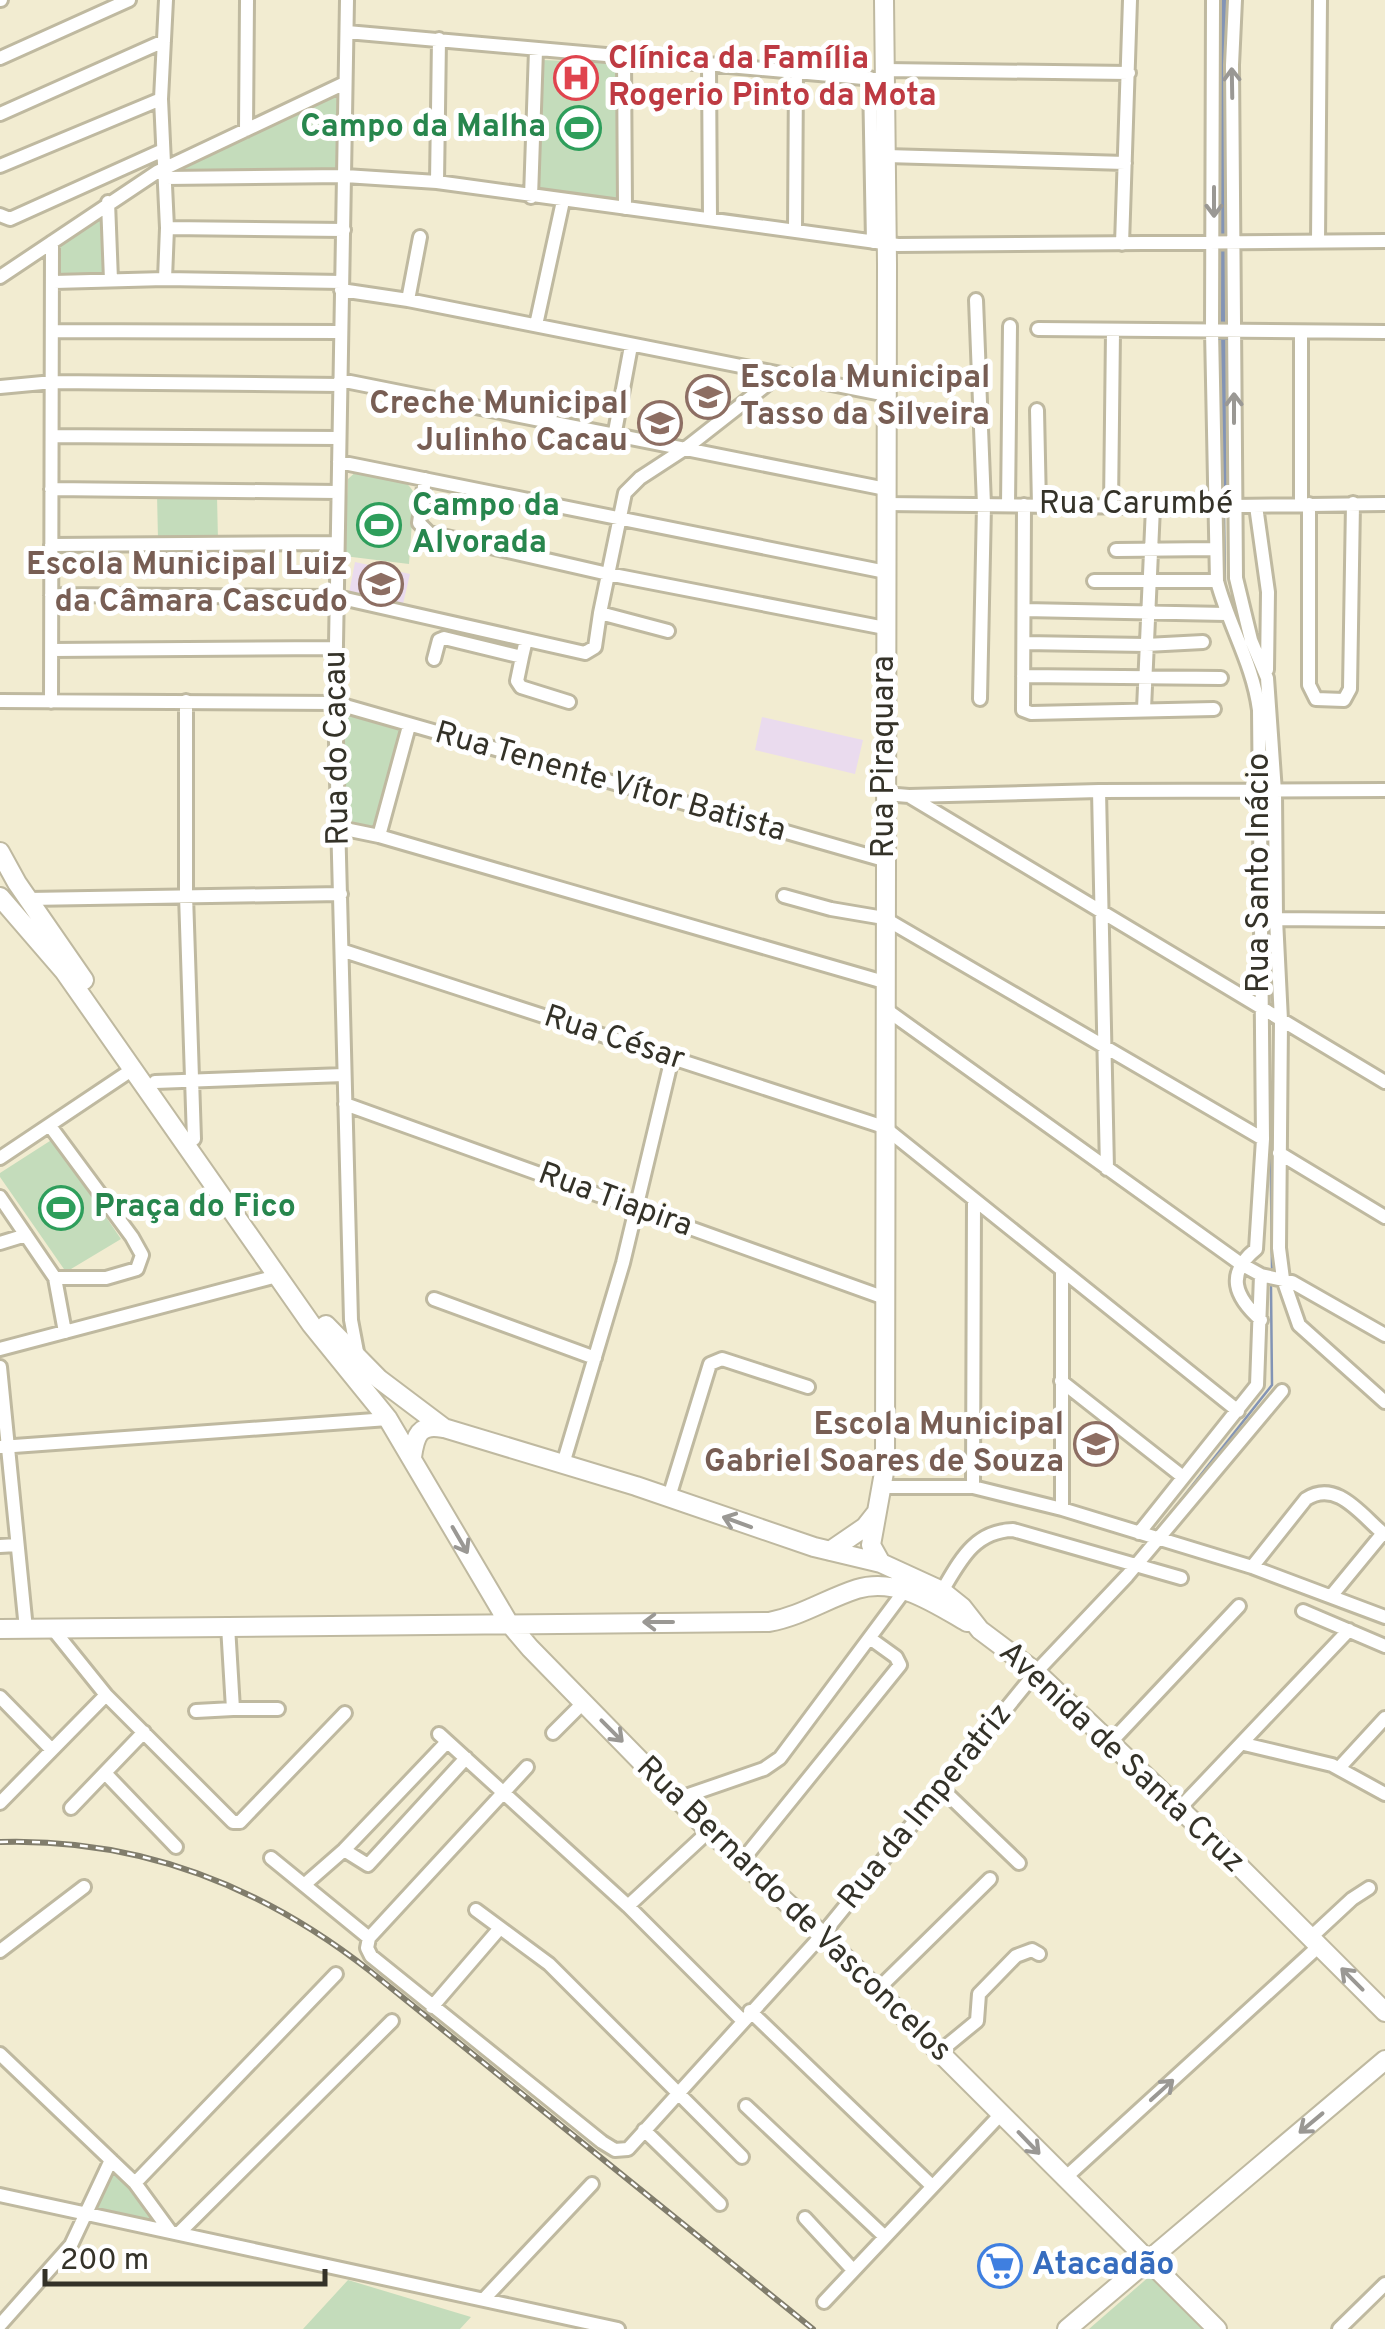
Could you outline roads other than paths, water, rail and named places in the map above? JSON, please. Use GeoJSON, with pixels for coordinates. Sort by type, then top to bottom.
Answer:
{"type":"FeatureCollection","features":[{"type":"Feature","properties":{"kind":"main road","name":"Rua Piraquara"},"geometry":{"type":"LineString","coordinates":[[884,0],[880,76],[886,156],[880,243],[887,395],[885,1298],[883,1487],[871,1545],[884,1565]]}},
{"type":"Feature","properties":{"kind":"main road","name":"Avenida de Santa Cruz"},"geometry":{"type":"LineString","coordinates":[[0,852],[194,1139],[328,1328],[408,1402],[444,1428],[884,1565],[902,1583],[942,1590],[980,1630],[1036,1672],[1110,1742],[1385,2012]]}},
{"type":"Feature","properties":{"kind":"main road","name":"Rua Bernardo de Vasconcelos"},"geometry":{"type":"LineString","coordinates":[[2,907],[64,972],[277,1276],[388,1418],[508,1622],[530,1648],[709,1831],[822,1935],[1217,2329]]}},
{"type":"Feature","properties":{"kind":"main road"},"geometry":{"type":"LineString","coordinates":[[388,1418],[402,1417],[408,1402]]}},
{"type":"Feature","properties":{"kind":"main road"},"geometry":{"type":"LineString","coordinates":[[412,1457],[420,1430],[444,1428]]}},
{"type":"Feature","properties":{"kind":"main road"},"geometry":{"type":"LineString","coordinates":[[830,1551],[865,1526],[876,1512]]}},
{"type":"Feature","properties":{"kind":"main road"},"geometry":{"type":"LineString","coordinates":[[0,1629],[769,1622],[799,1615],[855,1590],[902,1583],[980,1630]]}},
{"type":"Feature","properties":{"kind":"main road"},"geometry":{"type":"LineString","coordinates":[[530,1648],[530,1634],[541,1622]]}},
{"type":"Feature","properties":{"kind":"main road"},"geometry":{"type":"LineString","coordinates":[[1067,2329],[1385,2060]]}},
{"type":"Feature","properties":{"kind":"street"},"geometry":{"type":"LineString","coordinates":[[0,58],[129,0]]}},
{"type":"Feature","properties":{"kind":"street"},"geometry":{"type":"LineString","coordinates":[[166,0],[162,98],[166,280]]}},
{"type":"Feature","properties":{"kind":"street"},"geometry":{"type":"LineString","coordinates":[[246,0],[246,130]]}},
{"type":"Feature","properties":{"kind":"street","name":"Rua do Cacau"},"geometry":{"type":"LineString","coordinates":[[347,0],[335,703],[351,1320],[358,1359]]}},
{"type":"Feature","properties":{"kind":"street"},"geometry":{"type":"LineString","coordinates":[[1122,244],[1130,0]]}},
{"type":"Feature","properties":{"kind":"street"},"geometry":{"type":"LineString","coordinates":[[1213,0],[1224,244],[1225,505]]}},
{"type":"Feature","properties":{"kind":"street"},"geometry":{"type":"LineString","coordinates":[[1225,505],[1224,244],[1236,0]]}},
{"type":"Feature","properties":{"kind":"street"},"geometry":{"type":"LineString","coordinates":[[1318,241],[1320,0]]}},
{"type":"Feature","properties":{"kind":"street"},"geometry":{"type":"LineString","coordinates":[[347,32],[796,73],[1128,73]]}},
{"type":"Feature","properties":{"kind":"street"},"geometry":{"type":"LineString","coordinates":[[436,182],[439,38]]}},
{"type":"Feature","properties":{"kind":"street"},"geometry":{"type":"LineString","coordinates":[[0,114],[164,41]]}},
{"type":"Feature","properties":{"kind":"street"},"geometry":{"type":"LineString","coordinates":[[532,197],[536,50]]}},
{"type":"Feature","properties":{"kind":"street"},"geometry":{"type":"LineString","coordinates":[[624,58],[625,208]]}},
{"type":"Feature","properties":{"kind":"street"},"geometry":{"type":"LineString","coordinates":[[709,64],[710,219]]}},
{"type":"Feature","properties":{"kind":"street"},"geometry":{"type":"LineString","coordinates":[[795,230],[796,73]]}},
{"type":"Feature","properties":{"kind":"street"},"geometry":{"type":"LineString","coordinates":[[880,76],[880,243]]}},
{"type":"Feature","properties":{"kind":"street"},"geometry":{"type":"LineString","coordinates":[[0,276],[108,202],[345,83]]}},
{"type":"Feature","properties":{"kind":"street"},"geometry":{"type":"LineString","coordinates":[[0,166],[162,98]]}},
{"type":"Feature","properties":{"kind":"street"},"geometry":{"type":"LineString","coordinates":[[0,215],[7,219],[17,216],[162,150]]}},
{"type":"Feature","properties":{"kind":"street"},"geometry":{"type":"LineString","coordinates":[[886,156],[1125,163]]}},
{"type":"Feature","properties":{"kind":"street"},"geometry":{"type":"LineString","coordinates":[[164,174],[345,176],[436,182],[880,243],[1385,241]]}},
{"type":"Feature","properties":{"kind":"street"},"geometry":{"type":"LineString","coordinates":[[536,325],[563,201]]}},
{"type":"Feature","properties":{"kind":"street"},"geometry":{"type":"LineString","coordinates":[[108,202],[110,280]]}},
{"type":"Feature","properties":{"kind":"street"},"geometry":{"type":"LineString","coordinates":[[167,228],[344,230]]}},
{"type":"Feature","properties":{"kind":"street"},"geometry":{"type":"LineString","coordinates":[[408,300],[420,237]]}},
{"type":"Feature","properties":{"kind":"street"},"geometry":{"type":"LineString","coordinates":[[52,242],[52,702]]}},
{"type":"Feature","properties":{"kind":"street"},"geometry":{"type":"LineString","coordinates":[[54,282],[166,280],[342,286],[887,395]]}},
{"type":"Feature","properties":{"kind":"street"},"geometry":{"type":"LineString","coordinates":[[976,300],[984,505],[980,700]]}},
{"type":"Feature","properties":{"kind":"street"},"geometry":{"type":"LineString","coordinates":[[1008,505],[1010,326]]}},
{"type":"Feature","properties":{"kind":"street"},"geometry":{"type":"LineString","coordinates":[[1038,330],[1385,332]]}},
{"type":"Feature","properties":{"kind":"street"},"geometry":{"type":"LineString","coordinates":[[53,331],[340,332]]}},
{"type":"Feature","properties":{"kind":"street"},"geometry":{"type":"LineString","coordinates":[[1111,506],[1113,331]]}},
{"type":"Feature","properties":{"kind":"street"},"geometry":{"type":"LineString","coordinates":[[1301,332],[1309,690],[1316,699],[1339,702],[1350,689],[1352,504]]}},
{"type":"Feature","properties":{"kind":"street"},"geometry":{"type":"LineString","coordinates":[[614,437],[630,346]]}},
{"type":"Feature","properties":{"kind":"street"},"geometry":{"type":"LineString","coordinates":[[51,595],[337,597],[590,652],[595,647],[622,502],[630,486],[780,375]]}},
{"type":"Feature","properties":{"kind":"street","name":"Rua Carumbé"},"geometry":{"type":"LineString","coordinates":[[0,387],[52,382],[340,382],[686,448],[886,496],[984,505],[1385,504]]}},
{"type":"Feature","properties":{"kind":"street"},"geometry":{"type":"LineString","coordinates":[[1038,410],[1024,610],[1023,710],[1031,713],[1214,709]]}},
{"type":"Feature","properties":{"kind":"street"},"geometry":{"type":"LineString","coordinates":[[52,436],[339,438]]}},
{"type":"Feature","properties":{"kind":"street"},"geometry":{"type":"LineString","coordinates":[[339,462],[886,572]]}},
{"type":"Feature","properties":{"kind":"street"},"geometry":{"type":"LineString","coordinates":[[425,479],[419,523],[429,533],[608,574],[886,628]]}},
{"type":"Feature","properties":{"kind":"street"},"geometry":{"type":"LineString","coordinates":[[52,488],[338,492]]}},
{"type":"Feature","properties":{"kind":"street","name":"Rua Santo Inácio"},"geometry":{"type":"LineString","coordinates":[[1225,505],[1216,549],[1218,581],[1226,614],[1256,690],[1276,920],[1263,1139],[1268,1249]]}},
{"type":"Feature","properties":{"kind":"street","name":"Rua Santo Inácio"},"geometry":{"type":"LineString","coordinates":[[1225,505],[1237,591],[1267,678],[1270,1013],[1279,1152],[1268,1249]]}},
{"type":"Feature","properties":{"kind":"street"},"geometry":{"type":"LineString","coordinates":[[1256,506],[1268,592],[1267,678]]}},
{"type":"Feature","properties":{"kind":"street"},"geometry":{"type":"LineString","coordinates":[[1144,710],[1154,507]]}},
{"type":"Feature","properties":{"kind":"street"},"geometry":{"type":"LineString","coordinates":[[50,545],[337,543]]}},
{"type":"Feature","properties":{"kind":"street"},"geometry":{"type":"LineString","coordinates":[[1116,550],[1216,549]]}},
{"type":"Feature","properties":{"kind":"street"},"geometry":{"type":"LineString","coordinates":[[1094,580],[1218,581]]}},
{"type":"Feature","properties":{"kind":"street"},"geometry":{"type":"LineString","coordinates":[[1024,610],[1226,614]]}},
{"type":"Feature","properties":{"kind":"street"},"geometry":{"type":"LineString","coordinates":[[600,613],[668,631]]}},
{"type":"Feature","properties":{"kind":"street"},"geometry":{"type":"LineString","coordinates":[[434,660],[439,640],[444,638],[522,657]]}},
{"type":"Feature","properties":{"kind":"street"},"geometry":{"type":"LineString","coordinates":[[526,640],[517,681],[520,688],[569,702]]}},
{"type":"Feature","properties":{"kind":"street"},"geometry":{"type":"LineString","coordinates":[[1024,643],[1202,642]]}},
{"type":"Feature","properties":{"kind":"street"},"geometry":{"type":"LineString","coordinates":[[51,650],[336,648]]}},
{"type":"Feature","properties":{"kind":"street"},"geometry":{"type":"LineString","coordinates":[[1022,676],[1221,678]]}},
{"type":"Feature","properties":{"kind":"street","name":"Rua Tenente Vítor Batista"},"geometry":{"type":"LineString","coordinates":[[0,701],[335,703],[884,860]]}},
{"type":"Feature","properties":{"kind":"street"},"geometry":{"type":"LineString","coordinates":[[186,701],[186,895],[194,1139]]}},
{"type":"Feature","properties":{"kind":"street"},"geometry":{"type":"LineString","coordinates":[[379,836],[409,726]]}},
{"type":"Feature","properties":{"kind":"street"},"geometry":{"type":"LineString","coordinates":[[884,794],[1385,790]]}},
{"type":"Feature","properties":{"kind":"street"},"geometry":{"type":"LineString","coordinates":[[1099,791],[1107,1170]]}},
{"type":"Feature","properties":{"kind":"street"},"geometry":{"type":"LineString","coordinates":[[960,828],[957,810],[968,794]]}},
{"type":"Feature","properties":{"kind":"street"},"geometry":{"type":"LineString","coordinates":[[908,796],[1385,1082]]}},
{"type":"Feature","properties":{"kind":"street"},"geometry":{"type":"LineString","coordinates":[[340,828],[884,982]]}},
{"type":"Feature","properties":{"kind":"street"},"geometry":{"type":"LineString","coordinates":[[28,898],[341,894]]}},
{"type":"Feature","properties":{"kind":"street"},"geometry":{"type":"LineString","coordinates":[[784,896],[884,918],[1263,1139]]}},
{"type":"Feature","properties":{"kind":"street"},"geometry":{"type":"LineString","coordinates":[[1276,920],[1385,920]]}},
{"type":"Feature","properties":{"kind":"street","name":"Rua César"},"geometry":{"type":"LineString","coordinates":[[344,951],[884,1128]]}},
{"type":"Feature","properties":{"kind":"street"},"geometry":{"type":"LineString","coordinates":[[884,1008],[1241,1264],[1385,1334]]}},
{"type":"Feature","properties":{"kind":"street"},"geometry":{"type":"LineString","coordinates":[[563,1464],[637,1210],[672,1058]]}},
{"type":"Feature","properties":{"kind":"street"},"geometry":{"type":"LineString","coordinates":[[0,1158],[133,1069]]}},
{"type":"Feature","properties":{"kind":"street"},"geometry":{"type":"LineString","coordinates":[[155,1082],[344,1075]]}},
{"type":"Feature","properties":{"kind":"street","name":"Rua Tiapira"},"geometry":{"type":"LineString","coordinates":[[345,1104],[885,1298]]}},
{"type":"Feature","properties":{"kind":"street"},"geometry":{"type":"LineString","coordinates":[[50,1126],[132,1237],[142,1260],[138,1268],[121,1275],[56,1278]]}},
{"type":"Feature","properties":{"kind":"street"},"geometry":{"type":"LineString","coordinates":[[884,1128],[1238,1410]]}},
{"type":"Feature","properties":{"kind":"street"},"geometry":{"type":"LineString","coordinates":[[1279,1152],[1385,1218]]}},
{"type":"Feature","properties":{"kind":"street"},"geometry":{"type":"LineString","coordinates":[[0,1198],[56,1278],[64,1332]]}},
{"type":"Feature","properties":{"kind":"street"},"geometry":{"type":"LineString","coordinates":[[974,1200],[974,1487]]}},
{"type":"Feature","properties":{"kind":"street"},"geometry":{"type":"LineString","coordinates":[[0,1243],[26,1236]]}},
{"type":"Feature","properties":{"kind":"street"},"geometry":{"type":"LineString","coordinates":[[1241,1264],[1268,1249],[1272,1277],[1308,1335],[1385,1402]]}},
{"type":"Feature","properties":{"kind":"street"},"geometry":{"type":"LineString","coordinates":[[1241,1264],[1237,1290],[1240,1300],[1260,1320]]}},
{"type":"Feature","properties":{"kind":"street"},"geometry":{"type":"LineString","coordinates":[[1062,1272],[1062,1509]]}},
{"type":"Feature","properties":{"kind":"street"},"geometry":{"type":"LineString","coordinates":[[0,1349],[277,1276]]}},
{"type":"Feature","properties":{"kind":"street"},"geometry":{"type":"LineString","coordinates":[[1140,1533],[1258,1385],[1260,1320],[1272,1277]]}},
{"type":"Feature","properties":{"kind":"street"},"geometry":{"type":"LineString","coordinates":[[434,1298],[595,1358]]}},
{"type":"Feature","properties":{"kind":"street"},"geometry":{"type":"LineString","coordinates":[[328,1328],[344,1326],[351,1320]]}},
{"type":"Feature","properties":{"kind":"street"},"geometry":{"type":"LineString","coordinates":[[670,1498],[710,1364],[722,1359],[808,1386]]}},
{"type":"Feature","properties":{"kind":"street"},"geometry":{"type":"LineString","coordinates":[[0,1367],[3,1446],[26,1629]]}},
{"type":"Feature","properties":{"kind":"street"},"geometry":{"type":"LineString","coordinates":[[1062,1381],[1183,1477]]}},
{"type":"Feature","properties":{"kind":"street","name":"Rua da Imperatriz"},"geometry":{"type":"LineString","coordinates":[[432,2006],[602,2142],[625,2150],[822,1935],[1036,1672],[1138,1563],[1282,1390]]}},
{"type":"Feature","properties":{"kind":"street"},"geometry":{"type":"LineString","coordinates":[[3,1446],[388,1418]]}},
{"type":"Feature","properties":{"kind":"street"},"geometry":{"type":"LineString","coordinates":[[883,1487],[974,1487],[1062,1509],[1252,1567],[1385,1617]]}},
{"type":"Feature","properties":{"kind":"street"},"geometry":{"type":"LineString","coordinates":[[1252,1567],[1306,1500],[1317,1492],[1335,1492],[1384,1534],[1332,1595]]}},
{"type":"Feature","properties":{"kind":"street"},"geometry":{"type":"LineString","coordinates":[[942,1590],[974,1543],[997,1531],[1013,1530],[1181,1578]]}},
{"type":"Feature","properties":{"kind":"street"},"geometry":{"type":"LineString","coordinates":[[0,1546],[17,1545]]}},
{"type":"Feature","properties":{"kind":"street"},"geometry":{"type":"LineString","coordinates":[[677,1799],[764,1770],[780,1758],[870,1639],[902,1583]]}},
{"type":"Feature","properties":{"kind":"street"},"geometry":{"type":"LineString","coordinates":[[1110,1742],[1239,1606]]}},
{"type":"Feature","properties":{"kind":"street"},"geometry":{"type":"LineString","coordinates":[[1304,1611],[1385,1646]]}},
{"type":"Feature","properties":{"kind":"street"},"geometry":{"type":"LineString","coordinates":[[228,1626],[233,1709]]}},
{"type":"Feature","properties":{"kind":"street"},"geometry":{"type":"LineString","coordinates":[[52,1628],[106,1696],[236,1823],[280,1784],[345,1712]]}},
{"type":"Feature","properties":{"kind":"street"},"geometry":{"type":"LineString","coordinates":[[1179,1809],[1349,1630]]}},
{"type":"Feature","properties":{"kind":"street"},"geometry":{"type":"LineString","coordinates":[[741,1862],[900,1666],[896,1657],[870,1639]]}},
{"type":"Feature","properties":{"kind":"street"},"geometry":{"type":"LineString","coordinates":[[0,1802],[106,1696]]}},
{"type":"Feature","properties":{"kind":"street"},"geometry":{"type":"LineString","coordinates":[[0,1697],[52,1750]]}},
{"type":"Feature","properties":{"kind":"street"},"geometry":{"type":"LineString","coordinates":[[554,1733],[584,1703]]}},
{"type":"Feature","properties":{"kind":"street"},"geometry":{"type":"LineString","coordinates":[[196,1711],[278,1709]]}},
{"type":"Feature","properties":{"kind":"street"},"geometry":{"type":"LineString","coordinates":[[1339,1768],[1385,1718]]}},
{"type":"Feature","properties":{"kind":"street"},"geometry":{"type":"LineString","coordinates":[[70,1808],[144,1732]]}},
{"type":"Feature","properties":{"kind":"street"},"geometry":{"type":"LineString","coordinates":[[304,1885],[344,1850],[443,1738],[932,2185]]}},
{"type":"Feature","properties":{"kind":"street"},"geometry":{"type":"LineString","coordinates":[[1244,1744],[1339,1768],[1385,1794]]}},
{"type":"Feature","properties":{"kind":"street"},"geometry":{"type":"LineString","coordinates":[[344,1850],[368,1864],[466,1758]]}},
{"type":"Feature","properties":{"kind":"street"},"geometry":{"type":"LineString","coordinates":[[500,1928],[432,2006],[371,1956],[367,1948],[370,1938],[527,1766]]}},
{"type":"Feature","properties":{"kind":"street"},"geometry":{"type":"LineString","coordinates":[[105,1773],[176,1846]]}},
{"type":"Feature","properties":{"kind":"street"},"geometry":{"type":"LineString","coordinates":[[940,1787],[1020,1863]]}},
{"type":"Feature","properties":{"kind":"street"},"geometry":{"type":"LineString","coordinates":[[628,1906],[709,1831]]}},
{"type":"Feature","properties":{"kind":"street"},"geometry":{"type":"LineString","coordinates":[[271,1858],[370,1938]]}},
{"type":"Feature","properties":{"kind":"street"},"geometry":{"type":"LineString","coordinates":[[876,1991],[990,1879]]}},
{"type":"Feature","properties":{"kind":"street"},"geometry":{"type":"LineString","coordinates":[[0,1951],[84,1887]]}},
{"type":"Feature","properties":{"kind":"street"},"geometry":{"type":"LineString","coordinates":[[1064,2179],[1315,1942],[1352,1899],[1369,1888]]}},
{"type":"Feature","properties":{"kind":"street"},"geometry":{"type":"LineString","coordinates":[[476,1910],[549,1964],[742,2157]]}},
{"type":"Feature","properties":{"kind":"street"},"geometry":{"type":"LineString","coordinates":[[938,2052],[977,2021],[979,1994],[1016,1956],[1032,1950],[1040,1954]]}},
{"type":"Feature","properties":{"kind":"street"},"geometry":{"type":"LineString","coordinates":[[134,2184],[336,1974]]}},
{"type":"Feature","properties":{"kind":"street"},"geometry":{"type":"LineString","coordinates":[[174,2232],[392,2021]]}},
{"type":"Feature","properties":{"kind":"street"},"geometry":{"type":"LineString","coordinates":[[0,2054],[111,2160],[174,2232]]}},
{"type":"Feature","properties":{"kind":"street"},"geometry":{"type":"LineString","coordinates":[[746,2106],[884,2236]]}},
{"type":"Feature","properties":{"kind":"street"},"geometry":{"type":"LineString","coordinates":[[824,2302],[1001,2114]]}},
{"type":"Feature","properties":{"kind":"street"},"geometry":{"type":"LineString","coordinates":[[644,2130],[720,2204]]}},
{"type":"Feature","properties":{"kind":"street"},"geometry":{"type":"LineString","coordinates":[[0,2325],[63,2256],[111,2160]]}},
{"type":"Feature","properties":{"kind":"street"},"geometry":{"type":"LineString","coordinates":[[484,2299],[592,2184]]}},
{"type":"Feature","properties":{"kind":"street"},"geometry":{"type":"LineString","coordinates":[[0,2195],[618,2329]]}},
{"type":"Feature","properties":{"kind":"street"},"geometry":{"type":"LineString","coordinates":[[806,2218],[854,2270]]}},
{"type":"Feature","properties":{"kind":"street"},"geometry":{"type":"LineString","coordinates":[[1339,2329],[1385,2284]]}},
{"type":"Feature","properties":{"kind":"waterway"},"geometry":{"type":"LineString","coordinates":[[1224,0],[1224,500]]}},
{"type":"Feature","properties":{"kind":"waterway"},"geometry":{"type":"LineString","coordinates":[[1224,516],[1225,588],[1243,631]]}},
{"type":"Feature","properties":{"kind":"waterway"},"geometry":{"type":"LineString","coordinates":[[1266,760],[1268,784]]}},
{"type":"Feature","properties":{"kind":"waterway"},"geometry":{"type":"LineString","coordinates":[[1268,798],[1269,1007]]}},
{"type":"Feature","properties":{"kind":"waterway"},"geometry":{"type":"LineString","coordinates":[[1269,1020],[1272,1269]]}},
{"type":"Feature","properties":{"kind":"waterway"},"geometry":{"type":"LineString","coordinates":[[1165,1520],[1272,1385],[1271,1287]]}},
{"type":"Feature","properties":{"kind":"railway"},"geometry":{"type":"LineString","coordinates":[[0,1842],[51,1843],[150,1859],[197,1873],[286,1914],[370,1971],[813,2329]]}},
{"type":"Feature","properties":{"kind":"place","name":"Clínica da Família Rogerio Pinto da Mota"},"geometry":{"type":"Point","coordinates":[576,78]}},
{"type":"Feature","properties":{"kind":"place","name":"Campo da Malha"},"geometry":{"type":"Point","coordinates":[579,128]}},
{"type":"Feature","properties":{"kind":"place","name":"Escola Municipal Tasso da Silveira"},"geometry":{"type":"Point","coordinates":[708,397]}},
{"type":"Feature","properties":{"kind":"place","name":"Creche Municipal Julinho Cacau"},"geometry":{"type":"Point","coordinates":[660,423]}},
{"type":"Feature","properties":{"kind":"place","name":"Campo da Alvorada"},"geometry":{"type":"Point","coordinates":[379,525]}},
{"type":"Feature","properties":{"kind":"place","name":"Escola Municipal Luiz da Câmara Cascudo"},"geometry":{"type":"Point","coordinates":[381,584]}},
{"type":"Feature","properties":{"kind":"place","name":"Praça do Fico"},"geometry":{"type":"Point","coordinates":[61,1208]}},
{"type":"Feature","properties":{"kind":"place","name":"Escola Municipal Gabriel Soares de Souza"},"geometry":{"type":"Point","coordinates":[1096,1444]}},
{"type":"Feature","properties":{"kind":"place","name":"Atacadão"},"geometry":{"type":"Point","coordinates":[1000,2266]}}]}
